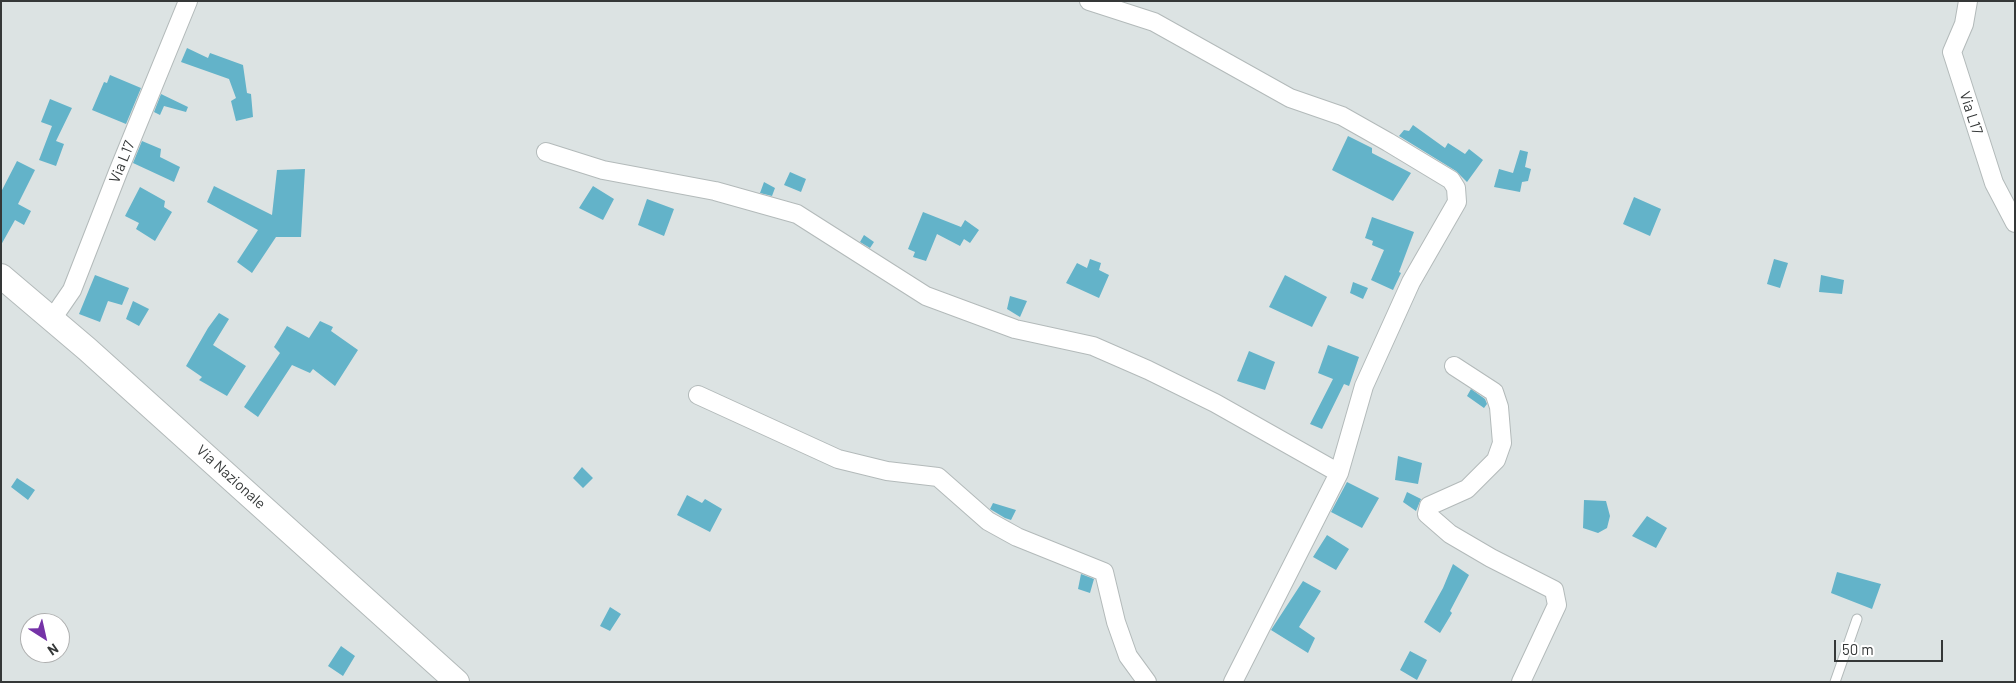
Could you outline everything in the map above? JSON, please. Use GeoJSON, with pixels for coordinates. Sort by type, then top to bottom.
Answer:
{"type":"FeatureCollection","features":[{"type":"Feature","properties":{"kind":"main road","name":"Via Nazionale"},"geometry":{"type":"LineString","coordinates":[[1,276],[401,630],[457,682]]}},
{"type":"Feature","properties":{"kind":"street","name":"Via L17"},"geometry":{"type":"LineString","coordinates":[[52,320],[72,290],[114,181],[188,1]]}},
{"type":"Feature","properties":{"kind":"street"},"geometry":{"type":"LineString","coordinates":[[1089,1],[1154,22],[1290,98],[1342,116],[1451,180],[1456,188],[1457,202],[1411,282],[1364,386],[1339,473],[1233,682]]}},
{"type":"Feature","properties":{"kind":"street","name":"Via L17"},"geometry":{"type":"LineString","coordinates":[[1968,1],[1964,24],[1952,52],[1994,183],[2015,223]]}},
{"type":"Feature","properties":{"kind":"street"},"geometry":{"type":"LineString","coordinates":[[546,152],[603,170],[715,191],[796,214],[926,296],[1016,329],[1094,346],[1215,403],[1339,473]]}},
{"type":"Feature","properties":{"kind":"street"},"geometry":{"type":"LineString","coordinates":[[1454,366],[1494,392],[1499,407],[1502,442],[1496,460],[1467,489],[1429,506],[1428,514],[1450,534],[1491,558],[1554,590],[1557,605],[1521,682]]}},
{"type":"Feature","properties":{"kind":"street"},"geometry":{"type":"LineString","coordinates":[[698,395],[838,460],[887,471],[938,477],[988,521],[1017,537],[1104,572],[1116,622],[1128,656],[1148,682]]}},
{"type":"Feature","properties":{"kind":"lane"},"geometry":{"type":"LineString","coordinates":[[1835,682],[1857,618]]}},
{"type":"Feature","properties":{"kind":"building"},"geometry":{"type":"Polygon","coordinates":[[[187,48],[208,58],[210,53],[243,65],[247,93],[251,94],[253,117],[236,121],[231,101],[236,98],[229,79],[181,62],[187,48]]]}},
{"type":"Feature","properties":{"kind":"building"},"geometry":{"type":"Polygon","coordinates":[[[110,75],[141,88],[126,124],[92,110],[104,82],[107,83],[110,75]]]}},
{"type":"Feature","properties":{"kind":"building"},"geometry":{"type":"Polygon","coordinates":[[[161,94],[188,107],[186,112],[164,106],[160,115],[154,112],[161,94]]]}},
{"type":"Feature","properties":{"kind":"building"},"geometry":{"type":"Polygon","coordinates":[[[50,99],[72,108],[56,141],[64,144],[56,166],[39,160],[52,126],[41,122],[50,99]]]}},
{"type":"Feature","properties":{"kind":"building"},"geometry":{"type":"Polygon","coordinates":[[[1413,125],[1445,148],[1448,143],[1465,154],[1469,149],[1483,160],[1467,182],[1456,171],[1399,136],[1404,130],[1409,131],[1413,125]]]}},
{"type":"Feature","properties":{"kind":"building"},"geometry":{"type":"Polygon","coordinates":[[[1348,136],[1372,148],[1372,153],[1411,173],[1393,201],[1332,170],[1348,136]]]}},
{"type":"Feature","properties":{"kind":"building"},"geometry":{"type":"Polygon","coordinates":[[[142,141],[161,149],[160,157],[180,167],[174,182],[133,163],[142,141]]]}},
{"type":"Feature","properties":{"kind":"building"},"geometry":{"type":"Polygon","coordinates":[[[1520,150],[1528,152],[1525,167],[1531,169],[1528,181],[1522,182],[1520,192],[1494,187],[1499,169],[1513,173],[1520,150]]]}},
{"type":"Feature","properties":{"kind":"building"},"geometry":{"type":"Polygon","coordinates":[[[17,161],[35,170],[18,204],[31,211],[24,225],[15,220],[1,245],[1,192],[17,161]]]}},
{"type":"Feature","properties":{"kind":"building"},"geometry":{"type":"Polygon","coordinates":[[[305,169],[301,237],[276,237],[252,273],[237,262],[258,230],[207,202],[214,186],[272,215],[277,170],[305,169]]]}},
{"type":"Feature","properties":{"kind":"building"},"geometry":{"type":"Polygon","coordinates":[[[790,172],[806,179],[801,192],[784,185],[790,172]]]}},
{"type":"Feature","properties":{"kind":"building"},"geometry":{"type":"Polygon","coordinates":[[[764,182],[775,188],[772,196],[760,193],[764,182]]]}},
{"type":"Feature","properties":{"kind":"building"},"geometry":{"type":"Polygon","coordinates":[[[593,186],[614,199],[603,220],[579,208],[593,186]]]}},
{"type":"Feature","properties":{"kind":"building"},"geometry":{"type":"Polygon","coordinates":[[[140,187],[165,201],[164,207],[172,212],[155,241],[136,229],[139,223],[125,216],[140,187]]]}},
{"type":"Feature","properties":{"kind":"building"},"geometry":{"type":"Polygon","coordinates":[[[1634,197],[1661,209],[1650,236],[1623,224],[1634,197]]]}},
{"type":"Feature","properties":{"kind":"building"},"geometry":{"type":"Polygon","coordinates":[[[647,199],[674,209],[664,236],[638,225],[647,199]]]}},
{"type":"Feature","properties":{"kind":"building"},"geometry":{"type":"Polygon","coordinates":[[[923,212],[961,227],[965,220],[979,230],[970,243],[964,239],[960,246],[937,234],[926,261],[913,257],[915,252],[908,249],[923,212]]]}},
{"type":"Feature","properties":{"kind":"building"},"geometry":{"type":"Polygon","coordinates":[[[1372,217],[1414,232],[1399,272],[1401,273],[1393,290],[1371,280],[1384,250],[1372,245],[1373,241],[1365,238],[1372,217]]]}},
{"type":"Feature","properties":{"kind":"building"},"geometry":{"type":"Polygon","coordinates":[[[864,235],[874,242],[870,248],[860,242],[864,235]]]}},
{"type":"Feature","properties":{"kind":"building"},"geometry":{"type":"Polygon","coordinates":[[[1090,259],[1101,263],[1099,270],[1109,275],[1099,298],[1066,283],[1077,263],[1087,268],[1090,259]]]}},
{"type":"Feature","properties":{"kind":"building"},"geometry":{"type":"Polygon","coordinates":[[[1774,259],[1788,263],[1780,288],[1767,284],[1774,259]]]}},
{"type":"Feature","properties":{"kind":"building"},"geometry":{"type":"Polygon","coordinates":[[[95,275],[129,288],[122,305],[108,301],[100,322],[79,314],[95,275]]]}},
{"type":"Feature","properties":{"kind":"building"},"geometry":{"type":"Polygon","coordinates":[[[1285,275],[1327,297],[1312,327],[1269,307],[1285,275]]]}},
{"type":"Feature","properties":{"kind":"building"},"geometry":{"type":"Polygon","coordinates":[[[1821,275],[1844,280],[1842,294],[1819,292],[1821,275]]]}},
{"type":"Feature","properties":{"kind":"building"},"geometry":{"type":"Polygon","coordinates":[[[1353,282],[1368,288],[1363,299],[1350,293],[1353,282]]]}},
{"type":"Feature","properties":{"kind":"building"},"geometry":{"type":"Polygon","coordinates":[[[1010,296],[1027,301],[1020,317],[1007,309],[1010,296]]]}},
{"type":"Feature","properties":{"kind":"building"},"geometry":{"type":"Polygon","coordinates":[[[133,301],[149,309],[139,326],[126,319],[133,301]]]}},
{"type":"Feature","properties":{"kind":"building"},"geometry":{"type":"Polygon","coordinates":[[[219,313],[229,319],[213,345],[246,366],[227,396],[199,380],[202,377],[186,366],[219,313]]]}},
{"type":"Feature","properties":{"kind":"building"},"geometry":{"type":"Polygon","coordinates":[[[320,321],[333,327],[331,331],[358,350],[335,386],[313,369],[310,373],[292,365],[258,417],[244,407],[280,353],[274,347],[287,326],[309,338],[320,321]]]}},
{"type":"Feature","properties":{"kind":"building"},"geometry":{"type":"Polygon","coordinates":[[[1328,345],[1359,357],[1349,386],[1344,384],[1322,429],[1310,424],[1333,379],[1318,373],[1328,345]]]}},
{"type":"Feature","properties":{"kind":"building"},"geometry":{"type":"Polygon","coordinates":[[[1249,351],[1275,362],[1265,390],[1237,381],[1249,351]]]}},
{"type":"Feature","properties":{"kind":"building"},"geometry":{"type":"Polygon","coordinates":[[[1471,389],[1485,399],[1487,404],[1484,408],[1467,396],[1471,389]]]}},
{"type":"Feature","properties":{"kind":"building"},"geometry":{"type":"Polygon","coordinates":[[[1398,456],[1422,463],[1418,484],[1395,480],[1398,456]]]}},
{"type":"Feature","properties":{"kind":"building"},"geometry":{"type":"Polygon","coordinates":[[[582,467],[593,478],[583,488],[573,478],[582,467]]]}},
{"type":"Feature","properties":{"kind":"building"},"geometry":{"type":"Polygon","coordinates":[[[17,478],[35,490],[28,500],[11,487],[17,478]]]}},
{"type":"Feature","properties":{"kind":"building"},"geometry":{"type":"Polygon","coordinates":[[[1347,482],[1379,498],[1362,528],[1331,512],[1347,482]]]}},
{"type":"Feature","properties":{"kind":"building"},"geometry":{"type":"Polygon","coordinates":[[[1407,492],[1421,499],[1416,511],[1403,502],[1407,492]]]}},
{"type":"Feature","properties":{"kind":"building"},"geometry":{"type":"Polygon","coordinates":[[[687,495],[702,503],[705,499],[722,509],[710,532],[677,515],[687,495]]]}},
{"type":"Feature","properties":{"kind":"building"},"geometry":{"type":"Polygon","coordinates":[[[1584,500],[1606,501],[1610,516],[1607,528],[1598,533],[1583,528],[1584,500]]]}},
{"type":"Feature","properties":{"kind":"building"},"geometry":{"type":"Polygon","coordinates":[[[993,503],[1016,510],[1011,520],[990,509],[993,503]]]}},
{"type":"Feature","properties":{"kind":"building"},"geometry":{"type":"Polygon","coordinates":[[[1647,516],[1667,528],[1656,548],[1632,536],[1647,516]]]}},
{"type":"Feature","properties":{"kind":"building"},"geometry":{"type":"Polygon","coordinates":[[[1327,535],[1349,549],[1336,570],[1313,557],[1327,535]]]}},
{"type":"Feature","properties":{"kind":"building"},"geometry":{"type":"Polygon","coordinates":[[[1453,564],[1469,575],[1450,611],[1452,613],[1440,633],[1424,622],[1443,588],[1453,564]]]}},
{"type":"Feature","properties":{"kind":"building"},"geometry":{"type":"Polygon","coordinates":[[[1837,572],[1881,584],[1872,609],[1831,593],[1837,572]]]}},
{"type":"Feature","properties":{"kind":"building"},"geometry":{"type":"Polygon","coordinates":[[[1081,574],[1094,579],[1090,593],[1078,589],[1081,574]]]}},
{"type":"Feature","properties":{"kind":"building"},"geometry":{"type":"Polygon","coordinates":[[[1303,581],[1321,591],[1299,627],[1315,638],[1308,653],[1271,630],[1303,581]]]}},
{"type":"Feature","properties":{"kind":"building"},"geometry":{"type":"Polygon","coordinates":[[[610,607],[621,614],[610,631],[600,626],[610,607]]]}},
{"type":"Feature","properties":{"kind":"building"},"geometry":{"type":"Polygon","coordinates":[[[341,646],[355,656],[343,676],[328,666],[341,646]]]}},
{"type":"Feature","properties":{"kind":"building"},"geometry":{"type":"Polygon","coordinates":[[[1410,651],[1427,660],[1417,680],[1400,670],[1410,651]]]}}]}
